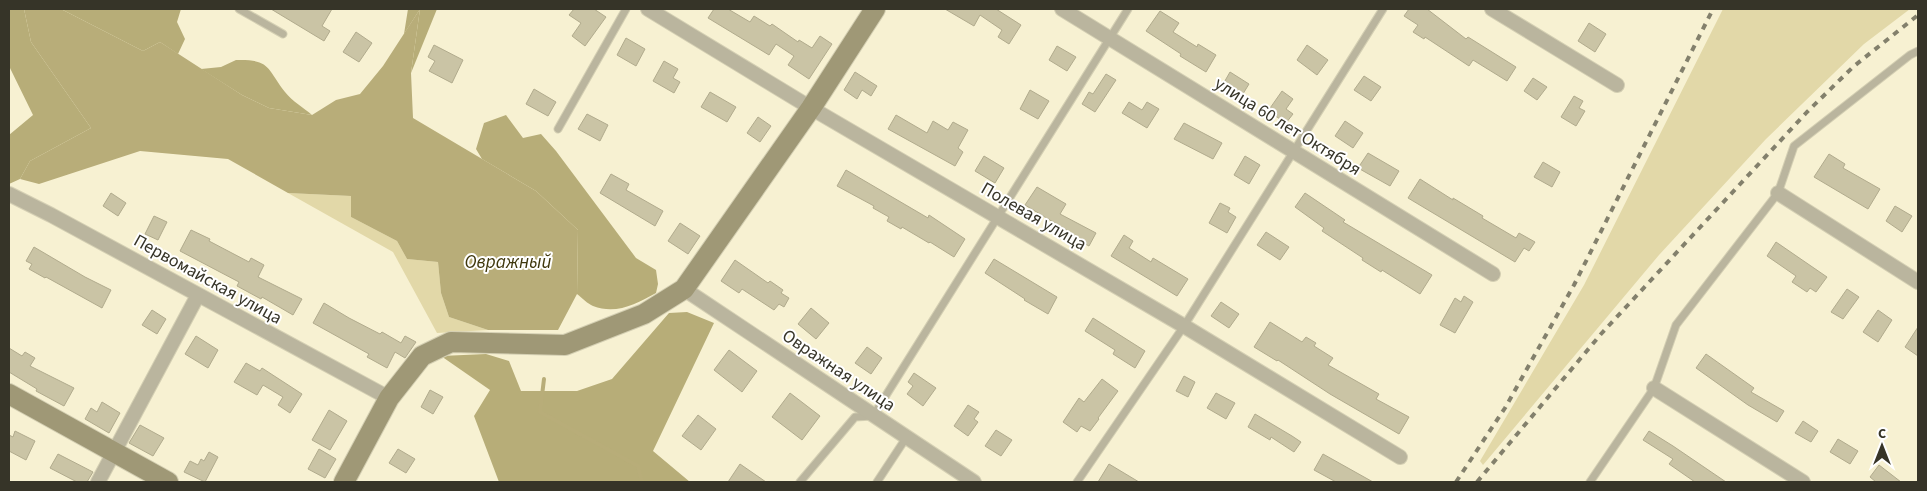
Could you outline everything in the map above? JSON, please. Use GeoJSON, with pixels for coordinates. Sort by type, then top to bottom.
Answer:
{"type":"FeatureCollection","features":[{"type":"Feature","properties":{"kind":"street","name":"Полевая улица"},"geometry":{"type":"LineString","coordinates":[[648,9],[811,108],[1184,326],[1400,457]]}},
{"type":"Feature","properties":{"kind":"street"},"geometry":{"type":"LineString","coordinates":[[344,482],[389,398],[422,356],[451,342],[565,345],[644,314],[684,289],[811,108],[875,9]]}},
{"type":"Feature","properties":{"kind":"street","name":"улица 60 лет Октября"},"geometry":{"type":"LineString","coordinates":[[1062,9],[1493,274]]}},
{"type":"Feature","properties":{"kind":"street"},"geometry":{"type":"LineString","coordinates":[[1492,9],[1617,85]]}},
{"type":"Feature","properties":{"kind":"street","name":"Первомайская улица"},"geometry":{"type":"LineString","coordinates":[[9,194],[52,215],[389,398]]}},
{"type":"Feature","properties":{"kind":"street"},"geometry":{"type":"LineString","coordinates":[[1778,194],[1918,282]]}},
{"type":"Feature","properties":{"kind":"street","name":"Овражная улица"},"geometry":{"type":"LineString","coordinates":[[684,289],[974,482]]}},
{"type":"Feature","properties":{"kind":"street"},"geometry":{"type":"LineString","coordinates":[[98,482],[198,295]]}},
{"type":"Feature","properties":{"kind":"street"},"geometry":{"type":"LineString","coordinates":[[1654,388],[1803,482]]}},
{"type":"Feature","properties":{"kind":"street"},"geometry":{"type":"LineString","coordinates":[[9,394],[168,482]]}},
{"type":"Feature","properties":{"kind":"lane"},"geometry":{"type":"LineString","coordinates":[[239,9],[283,34]]}},
{"type":"Feature","properties":{"kind":"lane"},"geometry":{"type":"LineString","coordinates":[[558,129],[626,9]]}},
{"type":"Feature","properties":{"kind":"lane"},"geometry":{"type":"LineString","coordinates":[[800,482],[854,417],[874,416],[997,216],[1128,9]]}},
{"type":"Feature","properties":{"kind":"lane"},"geometry":{"type":"LineString","coordinates":[[1077,482],[1184,326],[1383,9]]}},
{"type":"Feature","properties":{"kind":"lane"},"geometry":{"type":"LineString","coordinates":[[1590,482],[1654,388],[1676,325],[1778,194],[1794,146],[1910,55],[1918,51]]}},
{"type":"Feature","properties":{"kind":"lane"},"geometry":{"type":"LineString","coordinates":[[877,482],[906,438]]}},
{"type":"Feature","properties":{"kind":"shaded area"},"geometry":{"type":"Polygon","coordinates":[[[9,9],[24,9],[31,42],[91,128],[30,161],[20,179],[9,184],[9,135],[33,115],[9,66],[9,9]]]}},
{"type":"Feature","properties":{"kind":"shaded area"},"geometry":{"type":"Polygon","coordinates":[[[61,9],[181,9],[177,22],[185,39],[178,54],[160,42],[143,51],[61,9]]]}},
{"type":"Feature","properties":{"kind":"shaded area"},"geometry":{"type":"Polygon","coordinates":[[[408,9],[420,9],[404,34],[408,9]]]}},
{"type":"Feature","properties":{"kind":"shaded area"},"geometry":{"type":"Polygon","coordinates":[[[420,9],[437,9],[411,73],[420,9]]]}},
{"type":"Feature","properties":{"kind":"shaded area"},"geometry":{"type":"Polygon","coordinates":[[[1723,9],[1910,9],[1864,44],[1766,139],[1659,255],[1483,465],[1480,461],[1584,285],[1723,9]]]}},
{"type":"Feature","properties":{"kind":"shaded area"},"geometry":{"type":"Polygon","coordinates":[[[236,60],[256,61],[267,67],[288,95],[312,115],[269,108],[242,95],[201,69],[221,67],[236,60]]]}},
{"type":"Feature","properties":{"kind":"shaded area"},"geometry":{"type":"Polygon","coordinates":[[[506,115],[523,138],[541,134],[556,151],[636,258],[656,270],[658,284],[656,293],[641,301],[618,309],[593,306],[577,294],[578,230],[536,191],[482,159],[476,149],[484,123],[506,115]]]}},
{"type":"Feature","properties":{"kind":"shaded area"},"geometry":{"type":"Polygon","coordinates":[[[288,193],[351,196],[351,217],[397,241],[407,259],[438,262],[441,293],[449,317],[488,330],[437,333],[393,252],[288,193]]]}},
{"type":"Feature","properties":{"kind":"shaded area"},"geometry":{"type":"Polygon","coordinates":[[[687,312],[714,323],[653,451],[690,482],[499,482],[474,416],[490,390],[441,356],[486,354],[509,361],[521,391],[577,391],[612,379],[669,313],[687,312]]]}},
{"type":"Feature","properties":{"kind":"water","name":"Овражный"},"geometry":{"type":"Polygon","coordinates":[[[24,9],[61,9],[143,51],[160,42],[242,95],[269,108],[312,115],[336,100],[360,94],[383,66],[420,9],[411,73],[413,118],[536,191],[578,230],[577,294],[558,330],[488,330],[449,317],[441,293],[438,262],[407,259],[397,241],[351,217],[351,196],[288,193],[228,159],[140,151],[39,184],[20,179],[30,161],[91,128],[31,42],[24,9]]]}},
{"type":"Feature","properties":{"kind":"building"},"geometry":{"type":"Polygon","coordinates":[[[271,9],[332,9],[322,26],[330,31],[324,41],[271,9]]]}},
{"type":"Feature","properties":{"kind":"building"},"geometry":{"type":"Polygon","coordinates":[[[574,9],[594,9],[606,17],[585,46],[572,36],[581,23],[569,15],[574,9]]]}},
{"type":"Feature","properties":{"kind":"building"},"geometry":{"type":"Polygon","coordinates":[[[714,9],[728,9],[750,22],[754,16],[770,26],[772,24],[798,42],[799,40],[812,48],[820,36],[832,44],[809,79],[788,65],[794,56],[776,44],[769,55],[708,18],[714,9]]]}},
{"type":"Feature","properties":{"kind":"building"},"geometry":{"type":"Polygon","coordinates":[[[945,9],[996,9],[1021,25],[1009,44],[998,37],[1002,30],[980,15],[974,26],[945,9]]]}},
{"type":"Feature","properties":{"kind":"building"},"geometry":{"type":"Polygon","coordinates":[[[1409,9],[1427,9],[1466,39],[1468,37],[1516,67],[1507,81],[1473,60],[1469,66],[1425,37],[1424,39],[1413,32],[1418,25],[1404,16],[1409,9]]]}},
{"type":"Feature","properties":{"kind":"building"},"geometry":{"type":"Polygon","coordinates":[[[1160,11],[1179,23],[1173,32],[1197,47],[1198,44],[1216,55],[1206,72],[1146,31],[1160,11]]]}},
{"type":"Feature","properties":{"kind":"building"},"geometry":{"type":"Polygon","coordinates":[[[1589,23],[1606,34],[1595,52],[1578,41],[1589,23]]]}},
{"type":"Feature","properties":{"kind":"building"},"geometry":{"type":"Polygon","coordinates":[[[356,32],[372,43],[359,62],[343,52],[356,32]]]}},
{"type":"Feature","properties":{"kind":"building"},"geometry":{"type":"Polygon","coordinates":[[[626,38],[645,49],[636,66],[617,55],[626,38]]]}},
{"type":"Feature","properties":{"kind":"building"},"geometry":{"type":"Polygon","coordinates":[[[434,45],[463,60],[452,83],[429,71],[435,61],[428,57],[434,45]]]}},
{"type":"Feature","properties":{"kind":"building"},"geometry":{"type":"Polygon","coordinates":[[[1307,45],[1328,60],[1317,75],[1297,60],[1307,45]]]}},
{"type":"Feature","properties":{"kind":"building"},"geometry":{"type":"Polygon","coordinates":[[[1057,46],[1076,57],[1067,71],[1049,60],[1057,46]]]}},
{"type":"Feature","properties":{"kind":"building"},"geometry":{"type":"Polygon","coordinates":[[[664,61],[678,69],[673,78],[680,82],[674,93],[653,81],[664,61]]]}},
{"type":"Feature","properties":{"kind":"building"},"geometry":{"type":"Polygon","coordinates":[[[855,72],[877,86],[871,96],[862,90],[857,99],[844,90],[855,72]]]}},
{"type":"Feature","properties":{"kind":"building"},"geometry":{"type":"Polygon","coordinates":[[[1230,72],[1249,84],[1241,97],[1222,86],[1230,72]]]}},
{"type":"Feature","properties":{"kind":"building"},"geometry":{"type":"Polygon","coordinates":[[[1106,74],[1116,80],[1095,112],[1082,104],[1089,92],[1093,94],[1106,74]]]}},
{"type":"Feature","properties":{"kind":"building"},"geometry":{"type":"Polygon","coordinates":[[[1364,76],[1381,87],[1371,101],[1354,90],[1364,76]]]}},
{"type":"Feature","properties":{"kind":"building"},"geometry":{"type":"Polygon","coordinates":[[[1533,78],[1547,87],[1537,100],[1524,91],[1533,78]]]}},
{"type":"Feature","properties":{"kind":"building"},"geometry":{"type":"Polygon","coordinates":[[[534,89],[556,102],[548,116],[526,104],[534,89]]]}},
{"type":"Feature","properties":{"kind":"building"},"geometry":{"type":"Polygon","coordinates":[[[1030,90],[1049,101],[1038,119],[1020,109],[1030,90]]]}},
{"type":"Feature","properties":{"kind":"building"},"geometry":{"type":"Polygon","coordinates":[[[1282,91],[1293,99],[1286,109],[1293,114],[1286,123],[1268,111],[1282,91]]]}},
{"type":"Feature","properties":{"kind":"building"},"geometry":{"type":"Polygon","coordinates":[[[710,92],[736,107],[727,122],[701,107],[710,92]]]}},
{"type":"Feature","properties":{"kind":"building"},"geometry":{"type":"Polygon","coordinates":[[[1574,96],[1583,101],[1579,108],[1585,111],[1576,126],[1561,117],[1574,96]]]}},
{"type":"Feature","properties":{"kind":"building"},"geometry":{"type":"Polygon","coordinates":[[[1129,102],[1142,110],[1147,102],[1159,109],[1147,128],[1122,113],[1129,102]]]}},
{"type":"Feature","properties":{"kind":"building"},"geometry":{"type":"Polygon","coordinates":[[[587,114],[608,125],[600,141],[578,129],[587,114]]]}},
{"type":"Feature","properties":{"kind":"building"},"geometry":{"type":"Polygon","coordinates":[[[896,115],[927,133],[933,121],[948,130],[953,122],[968,130],[958,148],[963,152],[955,166],[888,129],[896,115]]]}},
{"type":"Feature","properties":{"kind":"building"},"geometry":{"type":"Polygon","coordinates":[[[758,117],[771,126],[760,142],[747,133],[758,117]]]}},
{"type":"Feature","properties":{"kind":"building"},"geometry":{"type":"Polygon","coordinates":[[[1345,121],[1363,133],[1353,148],[1335,136],[1345,121]]]}},
{"type":"Feature","properties":{"kind":"building"},"geometry":{"type":"Polygon","coordinates":[[[1184,123],[1222,143],[1213,159],[1174,139],[1184,123]]]}},
{"type":"Feature","properties":{"kind":"building"},"geometry":{"type":"Polygon","coordinates":[[[1368,153],[1399,171],[1390,186],[1358,168],[1368,153]]]}},
{"type":"Feature","properties":{"kind":"building"},"geometry":{"type":"Polygon","coordinates":[[[1829,154],[1845,164],[1843,168],[1880,189],[1868,209],[1814,177],[1829,154]]]}},
{"type":"Feature","properties":{"kind":"building"},"geometry":{"type":"Polygon","coordinates":[[[984,156],[1004,168],[995,183],[975,171],[984,156]]]}},
{"type":"Feature","properties":{"kind":"building"},"geometry":{"type":"Polygon","coordinates":[[[1245,156],[1260,165],[1249,184],[1234,175],[1245,156]]]}},
{"type":"Feature","properties":{"kind":"building"},"geometry":{"type":"Polygon","coordinates":[[[1543,162],[1560,172],[1552,187],[1534,177],[1543,162]]]}},
{"type":"Feature","properties":{"kind":"building"},"geometry":{"type":"Polygon","coordinates":[[[846,170],[928,218],[929,215],[965,239],[954,257],[930,242],[887,221],[889,217],[873,208],[874,206],[837,186],[846,170]]]}},
{"type":"Feature","properties":{"kind":"building"},"geometry":{"type":"Polygon","coordinates":[[[611,174],[629,184],[626,190],[663,211],[655,226],[600,193],[611,174]]]}},
{"type":"Feature","properties":{"kind":"building"},"geometry":{"type":"Polygon","coordinates":[[[1420,179],[1516,238],[1519,233],[1535,242],[1529,251],[1524,248],[1515,262],[1408,198],[1420,179]]]}},
{"type":"Feature","properties":{"kind":"building"},"geometry":{"type":"Polygon","coordinates":[[[1037,187],[1066,204],[1060,214],[1096,233],[1089,246],[1067,234],[1068,231],[1025,205],[1037,187]]]}},
{"type":"Feature","properties":{"kind":"building"},"geometry":{"type":"Polygon","coordinates":[[[111,193],[126,203],[118,216],[103,206],[111,193]]]}},
{"type":"Feature","properties":{"kind":"building"},"geometry":{"type":"Polygon","coordinates":[[[1305,193],[1345,220],[1343,222],[1432,275],[1420,294],[1362,260],[1363,258],[1322,231],[1324,228],[1295,207],[1305,193]]]}},
{"type":"Feature","properties":{"kind":"building"},"geometry":{"type":"Polygon","coordinates":[[[1220,203],[1230,208],[1228,212],[1236,217],[1227,233],[1209,223],[1220,203]]]}},
{"type":"Feature","properties":{"kind":"building"},"geometry":{"type":"Polygon","coordinates":[[[1895,206],[1912,216],[1902,232],[1886,221],[1895,206]]]}},
{"type":"Feature","properties":{"kind":"building"},"geometry":{"type":"Polygon","coordinates":[[[154,216],[167,222],[158,240],[145,234],[154,216]]]}},
{"type":"Feature","properties":{"kind":"building"},"geometry":{"type":"Polygon","coordinates":[[[680,223],[700,236],[688,254],[668,241],[680,223]]]}},
{"type":"Feature","properties":{"kind":"building"},"geometry":{"type":"Polygon","coordinates":[[[191,230],[249,262],[251,258],[264,265],[258,277],[302,299],[293,315],[262,297],[261,299],[237,286],[239,282],[180,251],[191,230]]]}},
{"type":"Feature","properties":{"kind":"building"},"geometry":{"type":"Polygon","coordinates":[[[1266,232],[1289,247],[1280,260],[1257,245],[1266,232]]]}},
{"type":"Feature","properties":{"kind":"building"},"geometry":{"type":"Polygon","coordinates":[[[1124,235],[1133,241],[1129,248],[1151,262],[1153,258],[1188,279],[1177,296],[1111,256],[1124,235]]]}},
{"type":"Feature","properties":{"kind":"building"},"geometry":{"type":"Polygon","coordinates":[[[1776,242],[1827,277],[1816,292],[1810,288],[1807,292],[1792,282],[1796,276],[1767,256],[1776,242]]]}},
{"type":"Feature","properties":{"kind":"building"},"geometry":{"type":"Polygon","coordinates":[[[34,247],[111,290],[102,308],[29,269],[32,264],[26,261],[34,247]]]}},
{"type":"Feature","properties":{"kind":"building"},"geometry":{"type":"Polygon","coordinates":[[[994,259],[1057,297],[1048,314],[985,273],[994,259]]]}},
{"type":"Feature","properties":{"kind":"building"},"geometry":{"type":"Polygon","coordinates":[[[735,260],[768,283],[770,281],[783,290],[781,293],[789,298],[784,307],[779,304],[774,310],[742,289],[739,293],[721,281],[735,260]]]}},
{"type":"Feature","properties":{"kind":"building"},"geometry":{"type":"Polygon","coordinates":[[[1847,289],[1859,297],[1843,319],[1831,312],[1847,289]]]}},
{"type":"Feature","properties":{"kind":"building"},"geometry":{"type":"Polygon","coordinates":[[[1464,296],[1473,302],[1455,333],[1440,325],[1455,298],[1461,302],[1464,296]]]}},
{"type":"Feature","properties":{"kind":"building"},"geometry":{"type":"Polygon","coordinates":[[[1221,302],[1239,314],[1229,328],[1211,316],[1221,302]]]}},
{"type":"Feature","properties":{"kind":"building"},"geometry":{"type":"Polygon","coordinates":[[[324,303],[349,318],[380,334],[382,332],[401,343],[405,336],[416,342],[405,358],[395,352],[387,368],[367,357],[369,354],[313,323],[324,303]]]}},
{"type":"Feature","properties":{"kind":"building"},"geometry":{"type":"Polygon","coordinates":[[[811,308],[829,323],[816,339],[798,324],[811,308]]]}},
{"type":"Feature","properties":{"kind":"building"},"geometry":{"type":"Polygon","coordinates":[[[152,310],[166,319],[157,334],[142,325],[152,310]]]}},
{"type":"Feature","properties":{"kind":"building"},"geometry":{"type":"Polygon","coordinates":[[[1878,310],[1892,320],[1878,342],[1863,332],[1878,310]]]}},
{"type":"Feature","properties":{"kind":"building"},"geometry":{"type":"Polygon","coordinates":[[[1093,318],[1145,351],[1135,368],[1113,354],[1115,350],[1085,331],[1093,318]]]}},
{"type":"Feature","properties":{"kind":"building"},"geometry":{"type":"Polygon","coordinates":[[[1270,322],[1302,342],[1306,337],[1316,343],[1314,346],[1333,358],[1328,365],[1379,394],[1376,399],[1409,417],[1399,434],[1254,347],[1270,322]]]}},
{"type":"Feature","properties":{"kind":"building"},"geometry":{"type":"Polygon","coordinates":[[[1918,327],[1918,356],[1905,347],[1918,327]]]}},
{"type":"Feature","properties":{"kind":"building"},"geometry":{"type":"Polygon","coordinates":[[[196,336],[218,350],[208,368],[185,354],[196,336]]]}},
{"type":"Feature","properties":{"kind":"building"},"geometry":{"type":"Polygon","coordinates":[[[867,347],[882,358],[871,374],[855,363],[867,347]]]}},
{"type":"Feature","properties":{"kind":"building"},"geometry":{"type":"Polygon","coordinates":[[[9,348],[22,356],[25,352],[35,358],[30,366],[74,388],[64,406],[36,391],[37,389],[9,372],[9,348]]]}},
{"type":"Feature","properties":{"kind":"building"},"geometry":{"type":"Polygon","coordinates":[[[729,350],[757,371],[742,392],[714,370],[729,350]]]}},
{"type":"Feature","properties":{"kind":"building"},"geometry":{"type":"Polygon","coordinates":[[[1706,354],[1754,388],[1751,392],[1784,411],[1777,422],[1748,405],[1696,368],[1706,354]]]}},
{"type":"Feature","properties":{"kind":"building"},"geometry":{"type":"Polygon","coordinates":[[[246,363],[260,371],[262,368],[302,394],[290,413],[278,405],[283,397],[263,385],[257,395],[234,382],[246,363]]]}},
{"type":"Feature","properties":{"kind":"building"},"geometry":{"type":"Polygon","coordinates":[[[914,373],[936,388],[923,406],[907,394],[913,386],[908,382],[914,373]]]}},
{"type":"Feature","properties":{"kind":"building"},"geometry":{"type":"Polygon","coordinates":[[[1184,376],[1195,382],[1188,397],[1176,391],[1184,376]]]}},
{"type":"Feature","properties":{"kind":"building"},"geometry":{"type":"Polygon","coordinates":[[[1102,379],[1118,391],[1090,431],[1081,426],[1077,432],[1063,422],[1079,398],[1084,402],[1102,379]]]}},
{"type":"Feature","properties":{"kind":"building"},"geometry":{"type":"Polygon","coordinates":[[[430,390],[443,397],[433,414],[421,407],[430,390]]]}},
{"type":"Feature","properties":{"kind":"building"},"geometry":{"type":"Polygon","coordinates":[[[790,393],[820,416],[802,440],[772,417],[790,393]]]}},
{"type":"Feature","properties":{"kind":"building"},"geometry":{"type":"Polygon","coordinates":[[[1216,393],[1235,403],[1226,419],[1207,408],[1216,393]]]}},
{"type":"Feature","properties":{"kind":"building"},"geometry":{"type":"Polygon","coordinates":[[[102,402],[120,413],[109,433],[85,419],[91,408],[97,412],[102,402]]]}},
{"type":"Feature","properties":{"kind":"building"},"geometry":{"type":"Polygon","coordinates":[[[968,405],[979,412],[974,419],[978,422],[968,436],[954,426],[968,405]]]}},
{"type":"Feature","properties":{"kind":"building"},"geometry":{"type":"Polygon","coordinates":[[[329,410],[347,421],[330,450],[312,440],[329,410]]]}},
{"type":"Feature","properties":{"kind":"building"},"geometry":{"type":"Polygon","coordinates":[[[1255,414],[1301,442],[1294,452],[1271,437],[1270,440],[1248,427],[1255,414]]]}},
{"type":"Feature","properties":{"kind":"building"},"geometry":{"type":"Polygon","coordinates":[[[698,415],[716,429],[701,450],[682,436],[698,415]]]}},
{"type":"Feature","properties":{"kind":"building"},"geometry":{"type":"Polygon","coordinates":[[[1803,421],[1818,431],[1811,442],[1795,433],[1803,421]]]}},
{"type":"Feature","properties":{"kind":"building"},"geometry":{"type":"Polygon","coordinates":[[[140,425],[164,438],[153,456],[129,443],[140,425]]]}},
{"type":"Feature","properties":{"kind":"building"},"geometry":{"type":"Polygon","coordinates":[[[996,430],[1012,440],[1001,456],[985,446],[996,430]]]}},
{"type":"Feature","properties":{"kind":"building"},"geometry":{"type":"Polygon","coordinates":[[[15,431],[35,441],[26,460],[9,451],[9,435],[13,437],[15,431]]]}},
{"type":"Feature","properties":{"kind":"building"},"geometry":{"type":"Polygon","coordinates":[[[1649,431],[1726,482],[1695,482],[1669,464],[1673,459],[1643,440],[1649,431]]]}},
{"type":"Feature","properties":{"kind":"building"},"geometry":{"type":"Polygon","coordinates":[[[1838,439],[1858,451],[1850,464],[1830,452],[1838,439]]]}},
{"type":"Feature","properties":{"kind":"building"},"geometry":{"type":"Polygon","coordinates":[[[319,449],[336,459],[325,478],[308,469],[319,449]]]}},
{"type":"Feature","properties":{"kind":"building"},"geometry":{"type":"Polygon","coordinates":[[[398,449],[415,459],[406,473],[389,463],[398,449]]]}},
{"type":"Feature","properties":{"kind":"building"},"geometry":{"type":"Polygon","coordinates":[[[209,452],[218,457],[205,482],[184,472],[190,461],[198,465],[201,459],[204,461],[209,452]]]}},
{"type":"Feature","properties":{"kind":"building"},"geometry":{"type":"Polygon","coordinates":[[[58,454],[93,472],[87,482],[77,482],[50,468],[58,454]]]}},
{"type":"Feature","properties":{"kind":"building"},"geometry":{"type":"Polygon","coordinates":[[[1323,454],[1373,482],[1336,482],[1314,470],[1323,454]]]}},
{"type":"Feature","properties":{"kind":"building"},"geometry":{"type":"Polygon","coordinates":[[[740,464],[766,482],[728,482],[740,464]]]}},
{"type":"Feature","properties":{"kind":"building"},"geometry":{"type":"Polygon","coordinates":[[[1109,464],[1139,482],[1098,482],[1109,464]]]}},
{"type":"Feature","properties":{"kind":"building"},"geometry":{"type":"Polygon","coordinates":[[[1879,465],[1901,482],[1876,482],[1870,477],[1879,465]]]}},
{"type":"Feature","properties":{"kind":"waterway"},"geometry":{"type":"LineString","coordinates":[[544,379],[540,412],[638,466],[642,482]]}},
{"type":"Feature","properties":{"kind":"railway"},"geometry":{"type":"LineString","coordinates":[[1456,482],[1505,408],[1574,285],[1713,9]]}},
{"type":"Feature","properties":{"kind":"railway"},"geometry":{"type":"LineString","coordinates":[[1477,482],[1601,334],[1807,112],[1853,67],[1918,15]]}}]}
